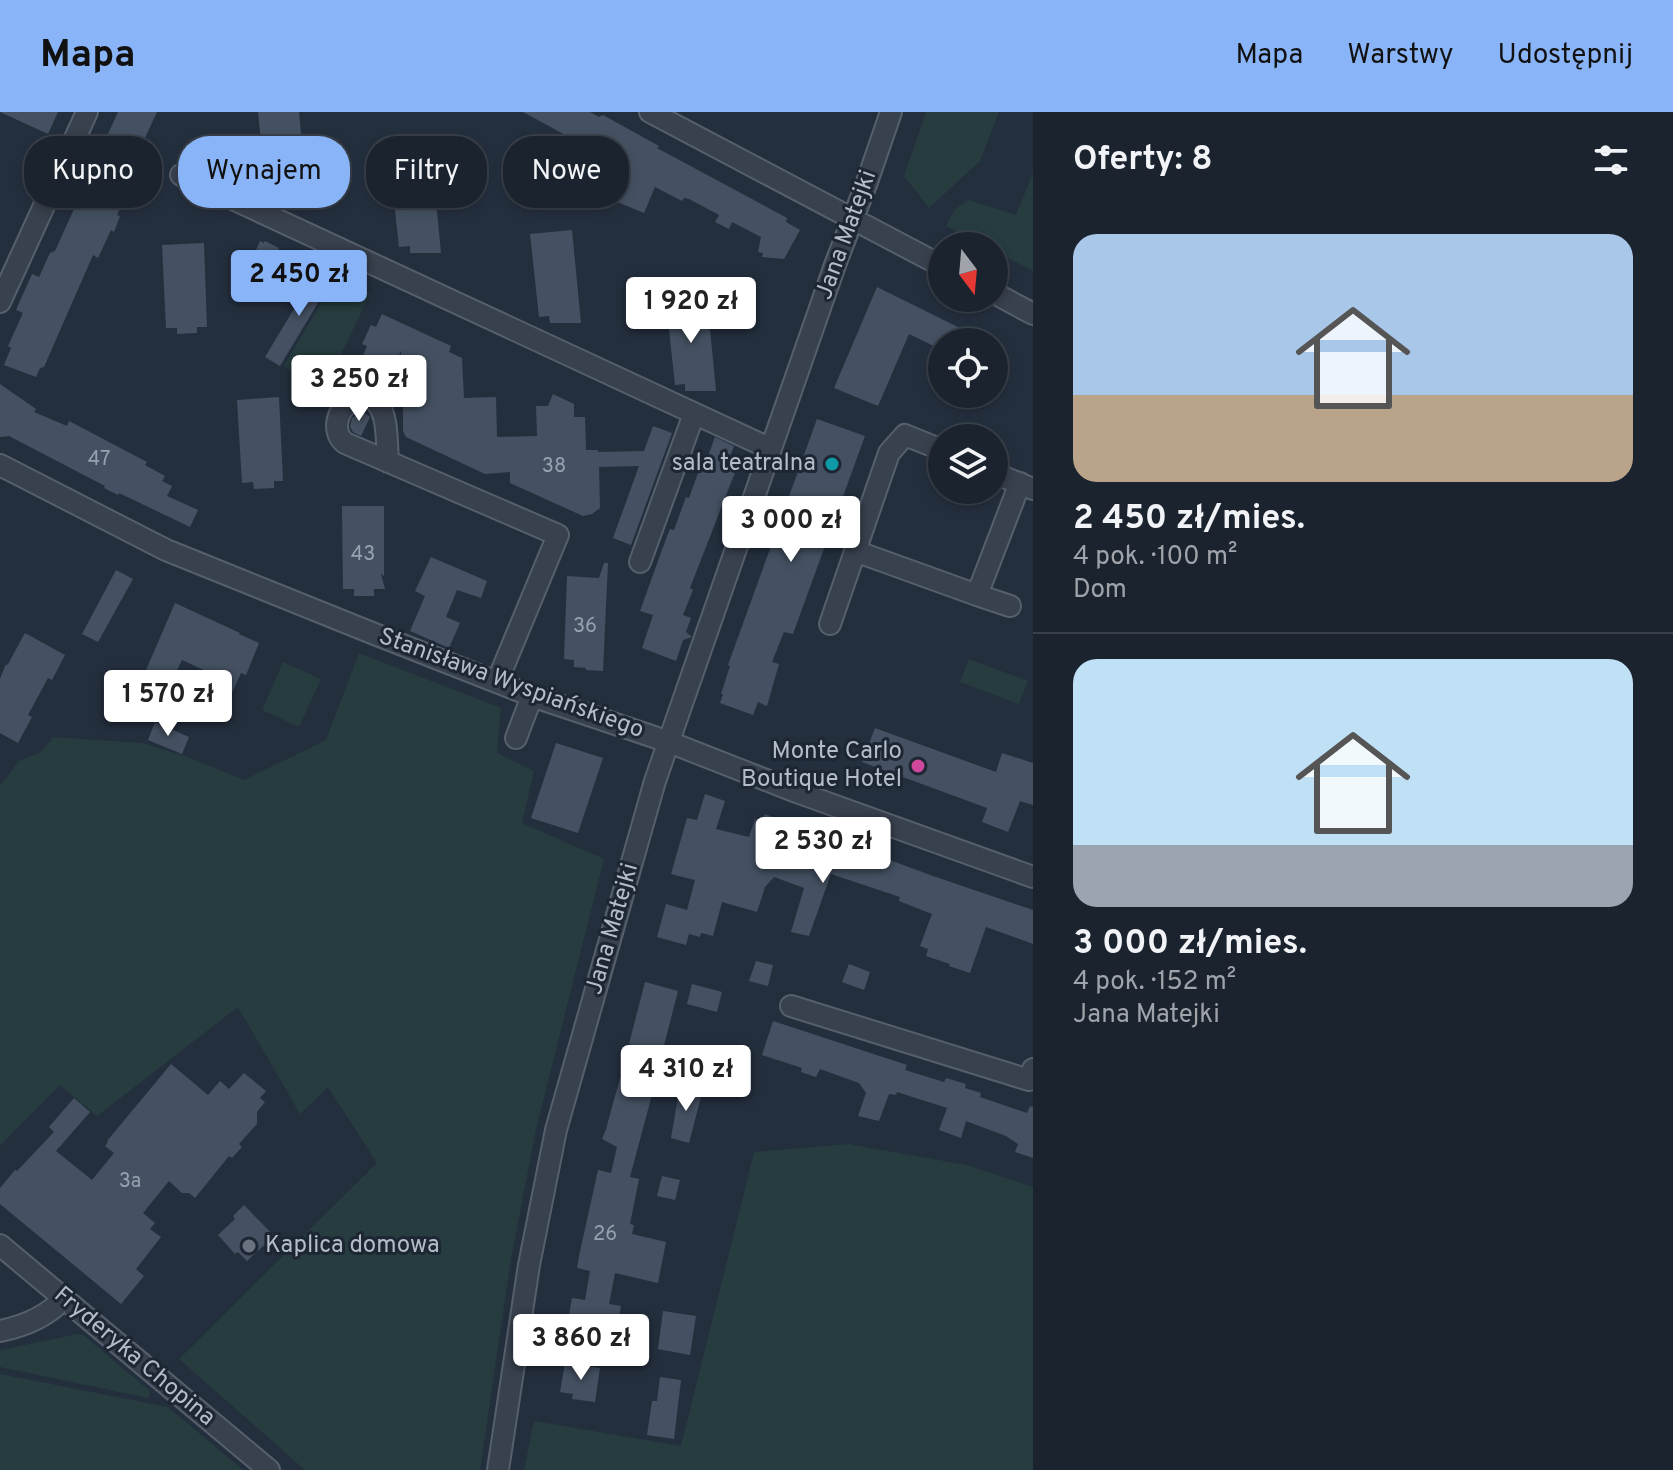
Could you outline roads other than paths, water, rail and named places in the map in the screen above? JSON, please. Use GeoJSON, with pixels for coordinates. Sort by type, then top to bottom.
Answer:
{"type":"FeatureCollection","features":[{"type":"Feature","properties":{"kind":"street"},"geometry":{"type":"LineString","coordinates":[[0,302],[87,112]]}},
{"type":"Feature","properties":{"kind":"street"},"geometry":{"type":"LineString","coordinates":[[650,112],[928,258]]}},
{"type":"Feature","properties":{"kind":"street","name":"Jana Matejki"},"geometry":{"type":"LineString","coordinates":[[498,1470],[529,1265],[556,1130],[655,781],[891,112]]}},
{"type":"Feature","properties":{"kind":"street"},"geometry":{"type":"LineString","coordinates":[[252,208],[771,449]]}},
{"type":"Feature","properties":{"kind":"street"},"geometry":{"type":"LineString","coordinates":[[1008,301],[1033,314]]}},
{"type":"Feature","properties":{"kind":"street"},"geometry":{"type":"LineString","coordinates":[[640,562],[694,414]]}},
{"type":"Feature","properties":{"kind":"street"},"geometry":{"type":"LineString","coordinates":[[830,624],[889,453],[905,435],[928,444]]}},
{"type":"Feature","properties":{"kind":"street"},"geometry":{"type":"LineString","coordinates":[[388,462],[558,535],[497,682]]}},
{"type":"Feature","properties":{"kind":"street","name":"Stanisława Wyspiańskiego"},"geometry":{"type":"LineString","coordinates":[[0,465],[166,550],[532,696],[669,742],[794,791],[1033,877]]}},
{"type":"Feature","properties":{"kind":"street"},"geometry":{"type":"LineString","coordinates":[[977,595],[1026,486]]}},
{"type":"Feature","properties":{"kind":"street"},"geometry":{"type":"LineString","coordinates":[[855,551],[1010,606]]}},
{"type":"Feature","properties":{"kind":"street"},"geometry":{"type":"LineString","coordinates":[[516,738],[532,696]]}},
{"type":"Feature","properties":{"kind":"street"},"geometry":{"type":"LineString","coordinates":[[791,1006],[1032,1076]]}},
{"type":"Feature","properties":{"kind":"street","name":"Fryderyka Chopina"},"geometry":{"type":"LineString","coordinates":[[0,1245],[269,1470]]}},
{"type":"Feature","properties":{"kind":"street"},"geometry":{"type":"LineString","coordinates":[[0,1331],[33,1322],[64,1298]]}},
{"type":"Feature","properties":{"kind":"place","name":"sala teatralna"},"geometry":{"type":"Point","coordinates":[832,464]}},
{"type":"Feature","properties":{"kind":"place","name":"Monte Carlo Boutique Hotel"},"geometry":{"type":"Point","coordinates":[918,766]}},
{"type":"Feature","properties":{"kind":"place","name":"Kaplica domowa"},"geometry":{"type":"Point","coordinates":[249,1246]}}]}
